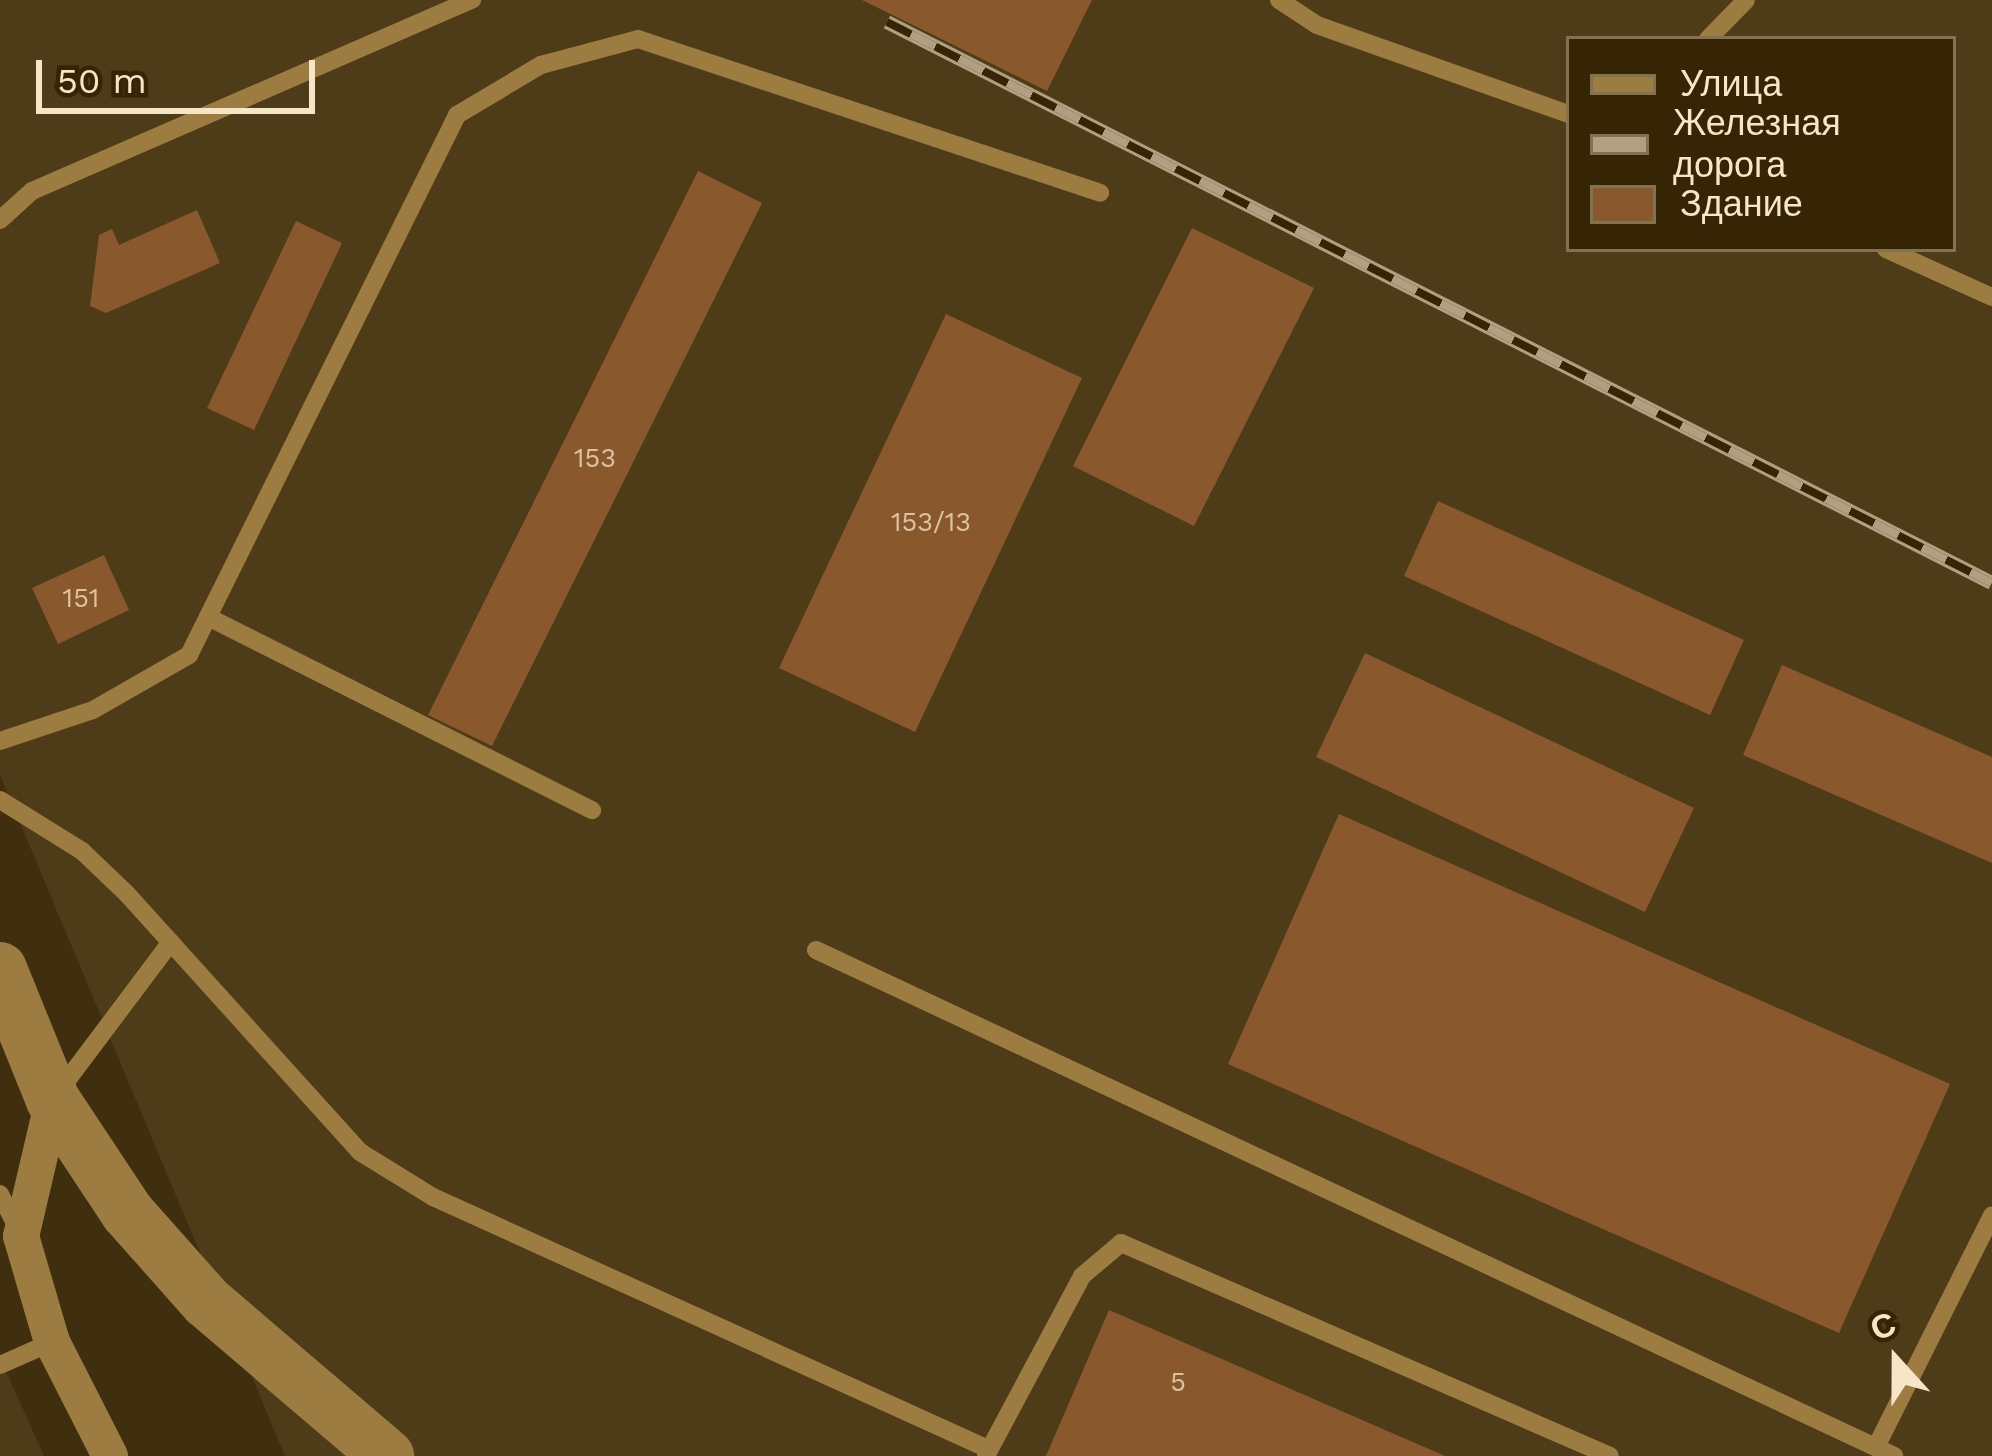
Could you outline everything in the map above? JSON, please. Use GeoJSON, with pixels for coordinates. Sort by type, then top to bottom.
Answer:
{"type":"FeatureCollection","features":[{"type":"Feature","properties":{"kind":"street"},"geometry":{"type":"LineString","coordinates":[[0,969],[53,1100],[127,1213],[207,1302],[387,1456]]}},
{"type":"Feature","properties":{"kind":"street"},"geometry":{"type":"LineString","coordinates":[[53,1100],[21,1236],[52,1342],[110,1456]]}},
{"type":"Feature","properties":{"kind":"lane"},"geometry":{"type":"LineString","coordinates":[[0,220],[32,191],[472,0]]}},
{"type":"Feature","properties":{"kind":"lane"},"geometry":{"type":"LineString","coordinates":[[1279,0],[1317,25],[1566,113]]}},
{"type":"Feature","properties":{"kind":"lane"},"geometry":{"type":"LineString","coordinates":[[1711,36],[1746,0]]}},
{"type":"Feature","properties":{"kind":"lane"},"geometry":{"type":"LineString","coordinates":[[0,741],[93,710],[189,656],[457,115],[541,65],[638,39],[1100,193]]}},
{"type":"Feature","properties":{"kind":"lane"},"geometry":{"type":"LineString","coordinates":[[1893,252],[1992,297]]}},
{"type":"Feature","properties":{"kind":"lane"},"geometry":{"type":"LineString","coordinates":[[208,616],[592,810]]}},
{"type":"Feature","properties":{"kind":"lane"},"geometry":{"type":"LineString","coordinates":[[0,800],[82,851],[171,942],[359,1152],[433,1197],[986,1452],[1082,1276],[1121,1243],[1610,1456]]}},
{"type":"Feature","properties":{"kind":"lane"},"geometry":{"type":"LineString","coordinates":[[53,1100],[171,942]]}},
{"type":"Feature","properties":{"kind":"lane"},"geometry":{"type":"LineString","coordinates":[[816,950],[1885,1452],[1992,1215]]}},
{"type":"Feature","properties":{"kind":"lane"},"geometry":{"type":"LineString","coordinates":[[0,1194],[21,1236]]}},
{"type":"Feature","properties":{"kind":"lane"},"geometry":{"type":"LineString","coordinates":[[0,1365],[52,1342]]}},
{"type":"Feature","properties":{"kind":"shaded area"},"geometry":{"type":"Polygon","coordinates":[[[0,0],[1992,0],[1992,1456],[285,1456],[0,775],[0,0]]]}},
{"type":"Feature","properties":{"kind":"shaded area"},"geometry":{"type":"Polygon","coordinates":[[[0,1358],[44,1456],[0,1456],[0,1358]]]}},
{"type":"Feature","properties":{"kind":"building"},"geometry":{"type":"Polygon","coordinates":[[[862,0],[1092,0],[1047,91],[862,0]]]}},
{"type":"Feature","properties":{"kind":"building"},"geometry":{"type":"Polygon","coordinates":[[[698,171],[762,203],[492,746],[428,715],[698,171]]]}},
{"type":"Feature","properties":{"kind":"building"},"geometry":{"type":"Polygon","coordinates":[[[197,210],[220,263],[106,313],[90,306],[99,235],[112,229],[119,245],[197,210]]]}},
{"type":"Feature","properties":{"kind":"building"},"geometry":{"type":"Polygon","coordinates":[[[296,221],[342,243],[254,430],[207,408],[296,221]]]}},
{"type":"Feature","properties":{"kind":"building"},"geometry":{"type":"Polygon","coordinates":[[[1192,228],[1314,288],[1194,526],[1073,466],[1192,228]]]}},
{"type":"Feature","properties":{"kind":"building"},"geometry":{"type":"Polygon","coordinates":[[[946,314],[1082,378],[915,732],[779,668],[946,314]]]}},
{"type":"Feature","properties":{"kind":"building"},"geometry":{"type":"Polygon","coordinates":[[[1438,501],[1744,640],[1710,715],[1404,576],[1438,501]]]}},
{"type":"Feature","properties":{"kind":"building"},"geometry":{"type":"Polygon","coordinates":[[[104,555],[129,610],[58,644],[32,588],[104,555]]]}},
{"type":"Feature","properties":{"kind":"building"},"geometry":{"type":"Polygon","coordinates":[[[1365,653],[1694,808],[1645,912],[1316,757],[1365,653]]]}},
{"type":"Feature","properties":{"kind":"building"},"geometry":{"type":"Polygon","coordinates":[[[1782,665],[1992,757],[1992,863],[1743,755],[1782,665]]]}},
{"type":"Feature","properties":{"kind":"building"},"geometry":{"type":"Polygon","coordinates":[[[1339,814],[1950,1084],[1839,1333],[1228,1064],[1339,814]]]}},
{"type":"Feature","properties":{"kind":"building"},"geometry":{"type":"Polygon","coordinates":[[[1109,1310],[1445,1456],[1046,1456],[1109,1310]]]}},
{"type":"Feature","properties":{"kind":"railway"},"geometry":{"type":"LineString","coordinates":[[887,22],[1992,583]]}}]}
